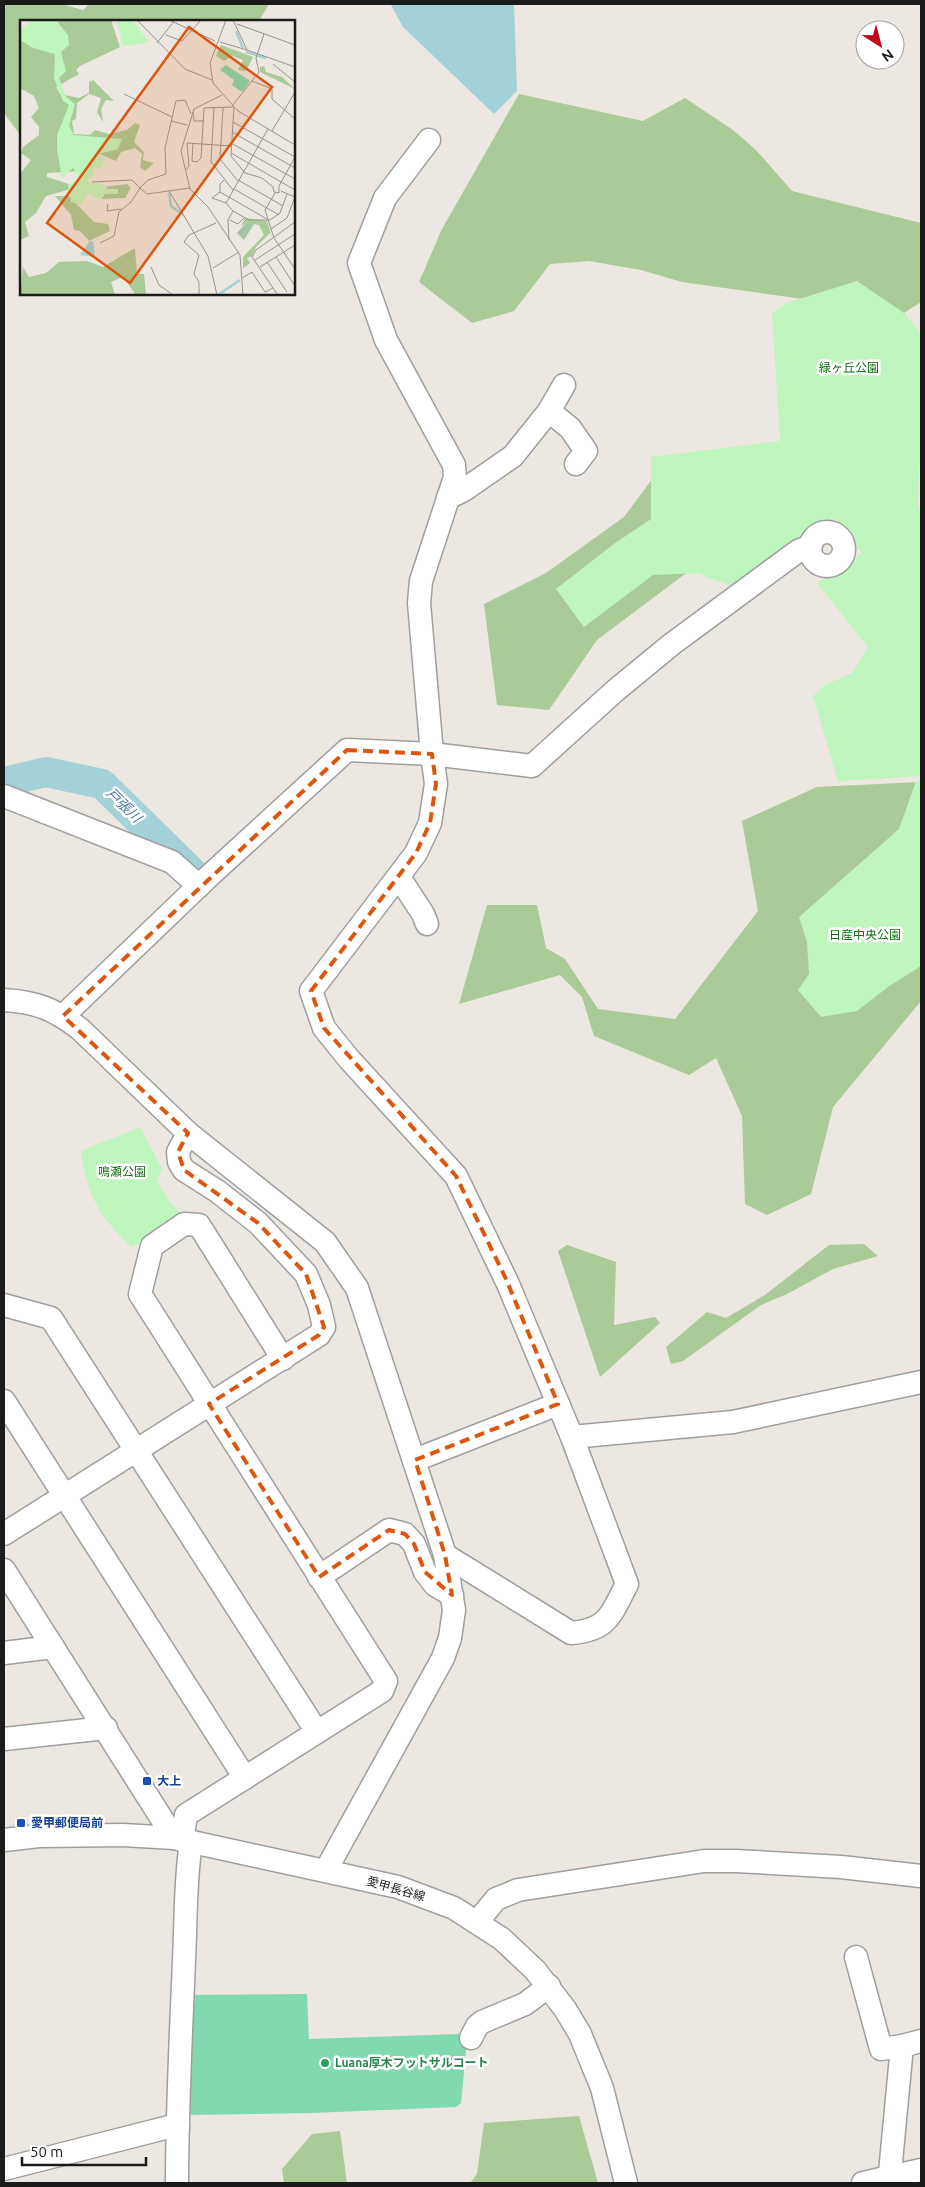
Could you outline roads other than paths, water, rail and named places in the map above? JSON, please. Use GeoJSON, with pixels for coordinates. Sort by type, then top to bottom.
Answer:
{"type":"FeatureCollection","features":[{"type":"Feature","properties":{"kind":"street"},"geometry":{"type":"LineString","coordinates":[[429,140],[385,198],[359,263],[386,340],[454,465],[456,477],[421,581],[419,603],[436,784],[430,823],[416,853],[311,991],[324,1028],[349,1059],[456,1176],[506,1279],[572,1437],[627,1584],[608,1620],[585,1632],[571,1633],[445,1555]]}},
{"type":"Feature","properties":{"kind":"street"},"geometry":{"type":"LineString","coordinates":[[448,498],[464,490],[513,456],[549,411],[564,385]]}},
{"type":"Feature","properties":{"kind":"street"},"geometry":{"type":"LineString","coordinates":[[549,411],[570,428],[586,451],[576,464]]}},
{"type":"Feature","properties":{"kind":"street"},"geometry":{"type":"LineString","coordinates":[[63,1016],[199,886],[347,750],[432,754],[532,766],[616,690],[672,644],[798,551],[810,546]]}},
{"type":"Feature","properties":{"kind":"street"},"geometry":{"type":"LineString","coordinates":[[4,796],[172,862],[199,886]]}},
{"type":"Feature","properties":{"kind":"street"},"geometry":{"type":"LineString","coordinates":[[399,877],[423,914],[427,924]]}},
{"type":"Feature","properties":{"kind":"street"},"geometry":{"type":"LineString","coordinates":[[4,1000],[26,1002],[46,1007],[63,1016],[80,1029],[188,1133],[325,1242],[357,1288],[445,1555],[454,1610],[450,1638],[443,1658],[326,1870]]}},
{"type":"Feature","properties":{"kind":"street"},"geometry":{"type":"LineString","coordinates":[[4,1534],[319,1336],[324,1327],[319,1304],[306,1274],[258,1223],[217,1191],[184,1170],[179,1162],[178,1152],[188,1133]]}},
{"type":"Feature","properties":{"kind":"street"},"geometry":{"type":"LineString","coordinates":[[177,2183],[178,2127],[176,2117],[186,1932],[186,1874],[182,1840],[186,1815],[382,1690],[386,1681],[140,1294],[152,1246],[184,1224],[199,1225],[283,1359]]}},
{"type":"Feature","properties":{"kind":"street"},"geometry":{"type":"LineString","coordinates":[[4,1305],[52,1318],[317,1732]]}},
{"type":"Feature","properties":{"kind":"street"},"geometry":{"type":"LineString","coordinates":[[572,1437],[733,1422],[921,1382]]}},
{"type":"Feature","properties":{"kind":"street"},"geometry":{"type":"LineString","coordinates":[[4,1401],[245,1778]]}},
{"type":"Feature","properties":{"kind":"street"},"geometry":{"type":"LineString","coordinates":[[415,1460],[558,1404]]}},
{"type":"Feature","properties":{"kind":"street"},"geometry":{"type":"LineString","coordinates":[[319,1577],[389,1530],[405,1534],[414,1544],[425,1572],[435,1585],[452,1594]]}},
{"type":"Feature","properties":{"kind":"street"},"geometry":{"type":"LineString","coordinates":[[4,1570],[106,1728],[182,1840]]}},
{"type":"Feature","properties":{"kind":"street"},"geometry":{"type":"LineString","coordinates":[[4,1653],[53,1647]]}},
{"type":"Feature","properties":{"kind":"street"},"geometry":{"type":"LineString","coordinates":[[4,1739],[106,1728]]}},
{"type":"Feature","properties":{"kind":"street","name":"愛甲長谷線"},"geometry":{"type":"LineString","coordinates":[[4,1840],[39,1836],[123,1835],[182,1840],[398,1887],[454,1908],[502,1939],[535,1970],[549,1986],[580,2034],[602,2088],[626,2183]]}},
{"type":"Feature","properties":{"kind":"street"},"geometry":{"type":"LineString","coordinates":[[476,1922],[496,1899],[518,1890],[704,1861],[736,1860],[841,1867],[921,1876]]}},
{"type":"Feature","properties":{"kind":"street"},"geometry":{"type":"LineString","coordinates":[[856,1957],[881,2050],[912,2043],[889,2180]]}},
{"type":"Feature","properties":{"kind":"street"},"geometry":{"type":"LineString","coordinates":[[471,2038],[477,2026],[482,2022],[525,2004],[549,1986]]}},
{"type":"Feature","properties":{"kind":"street"},"geometry":{"type":"LineString","coordinates":[[4,2169],[169,2127],[178,2127]]}},
{"type":"Feature","properties":{"kind":"street"},"geometry":{"type":"LineString","coordinates":[[863,2183],[889,2180],[921,2170]]}},
{"type":"Feature","properties":{"kind":"water"},"geometry":{"type":"Polygon","coordinates":[[[514,4],[517,91],[494,114],[403,27],[391,5],[514,4]]]}},
{"type":"Feature","properties":{"kind":"waterway","name":"戸張川"},"geometry":{"type":"LineString","coordinates":[[4,782],[46,772],[102,784],[196,876]]}},
{"type":"Feature","properties":{"kind":"place","name":"大上"},"geometry":{"type":"Point","coordinates":[147,1781]}},
{"type":"Feature","properties":{"kind":"place","name":"愛甲郵便局前"},"geometry":{"type":"Point","coordinates":[21,1823]}},
{"type":"Feature","properties":{"kind":"place","name":"Luana厚木フットサルコート"},"geometry":{"type":"Point","coordinates":[325,2063]}},
{"type":"Feature","properties":{"kind":"park label","name":"緑ヶ丘公園"},"geometry":{"type":"Point","coordinates":[849,368]}},
{"type":"Feature","properties":{"kind":"park label","name":"日産中央公園"},"geometry":{"type":"Point","coordinates":[865,935]}},
{"type":"Feature","properties":{"kind":"park label","name":"鳴瀬公園"},"geometry":{"type":"Point","coordinates":[122,1172]}}]}
